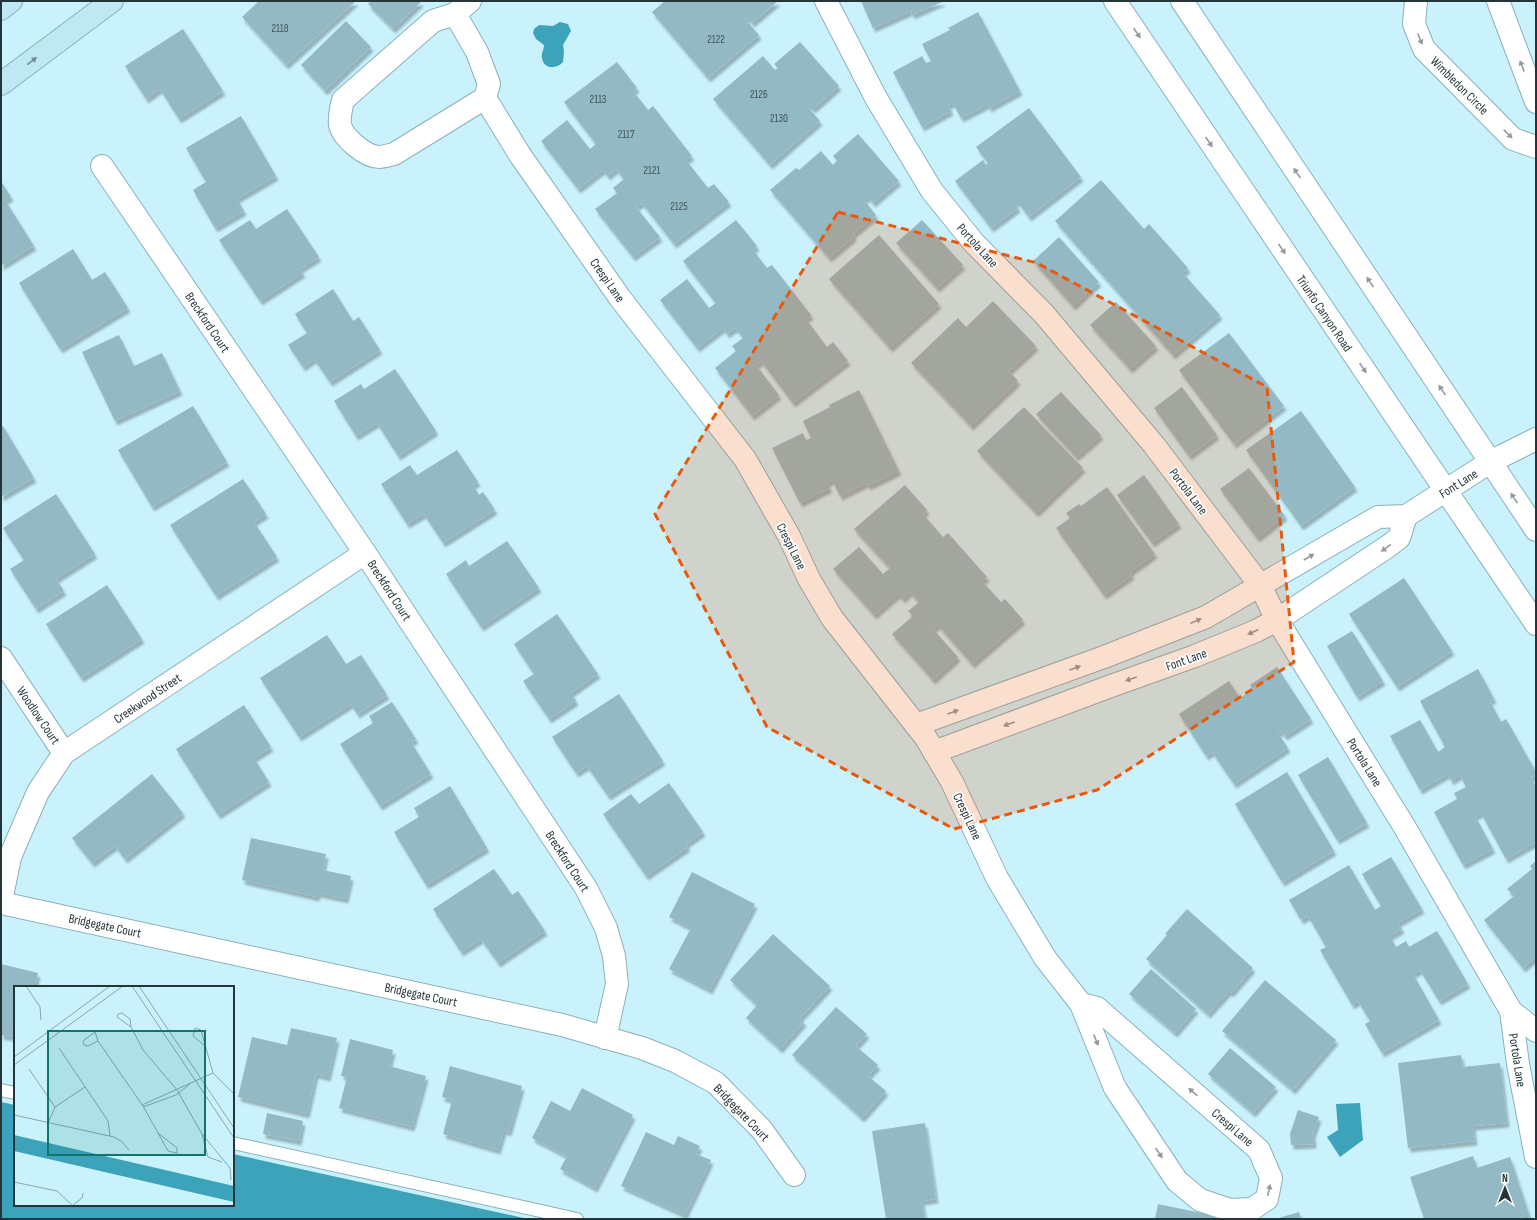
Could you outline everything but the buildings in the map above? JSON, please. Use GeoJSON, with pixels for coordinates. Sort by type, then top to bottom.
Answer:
{"type":"FeatureCollection","features":[{"type":"Feature","properties":{"kind":"main road"},"geometry":{"type":"LineString","coordinates":[[1,9],[11,1]]}},
{"type":"Feature","properties":{"kind":"main road"},"geometry":{"type":"LineString","coordinates":[[1,84],[112,1]]}},
{"type":"Feature","properties":{"kind":"street","name":"Portola Lane"},"geometry":{"type":"LineString","coordinates":[[826,1],[876,98],[932,191],[974,243],[1044,314],[1154,445],[1260,585],[1277,620],[1404,826],[1511,1011],[1536,1031]]}},
{"type":"Feature","properties":{"kind":"street","name":"Triunfo Canyon Road"},"geometry":{"type":"LineString","coordinates":[[1115,1],[1233,178],[1447,490],[1536,624]]}},
{"type":"Feature","properties":{"kind":"street"},"geometry":{"type":"LineString","coordinates":[[1182,1],[1536,530]]}},
{"type":"Feature","properties":{"kind":"street","name":"Wimbledon Circle"},"geometry":{"type":"LineString","coordinates":[[1416,1],[1414,24],[1424,49],[1513,139],[1536,146]]}},
{"type":"Feature","properties":{"kind":"street"},"geometry":{"type":"LineString","coordinates":[[1498,1],[1536,102]]}},
{"type":"Feature","properties":{"kind":"street"},"geometry":{"type":"LineString","coordinates":[[463,7],[488,84],[484,98],[394,154],[378,157],[365,152],[350,142],[340,126],[340,111],[343,100],[433,21],[463,7]]}},
{"type":"Feature","properties":{"kind":"street","name":"Crespi Lane"},"geometry":{"type":"LineString","coordinates":[[484,98],[520,156],[620,298],[745,459],[789,536],[809,579],[832,618],[926,738],[952,782],[998,878],[1045,958],[1081,1004],[1115,1088],[1178,1181],[1200,1200],[1230,1210],[1252,1209],[1267,1199],[1271,1178],[1260,1150],[1097,1008],[1081,1004]]}},
{"type":"Feature","properties":{"kind":"street","name":"Breckford Court"},"geometry":{"type":"LineString","coordinates":[[102,166],[366,552],[586,888],[606,928],[614,956],[617,984],[605,1038]]}},
{"type":"Feature","properties":{"kind":"street","name":"Font Lane"},"geometry":{"type":"LineString","coordinates":[[934,752],[1104,688],[1201,654],[1250,634],[1277,620],[1399,538],[1406,516],[1490,462],[1536,439]]}},
{"type":"Feature","properties":{"kind":"street"},"geometry":{"type":"LineString","coordinates":[[916,725],[1104,657],[1206,617],[1378,517],[1406,516]]}},
{"type":"Feature","properties":{"kind":"street","name":"Creekwood Street"},"geometry":{"type":"LineString","coordinates":[[1,902],[10,857],[38,792],[64,753],[366,552]]}},
{"type":"Feature","properties":{"kind":"street","name":"Woodlow Court"},"geometry":{"type":"LineString","coordinates":[[1,658],[64,753]]}},
{"type":"Feature","properties":{"kind":"street","name":"Bridgegate Court"},"geometry":{"type":"LineString","coordinates":[[1,902],[562,1025],[642,1048],[675,1061],[716,1083],[762,1130],[794,1175]]}},
{"type":"Feature","properties":{"kind":"street","name":"Portola Lane"},"geometry":{"type":"LineString","coordinates":[[1511,1011],[1518,1064],[1536,1157]]}},
{"type":"Feature","properties":{"kind":"lane"},"geometry":{"type":"LineString","coordinates":[[1,1090],[14,1094]]}},
{"type":"Feature","properties":{"kind":"lane"},"geometry":{"type":"LineString","coordinates":[[234,1143],[577,1219]]}},
{"type":"Feature","properties":{"kind":"highlighted area"},"geometry":{"type":"Polygon","coordinates":[[[838,212],[1037,263],[1267,387],[1294,662],[1097,790],[954,829],[767,727],[655,514],[838,212]]]}},
{"type":"Feature","properties":{"kind":"water"},"geometry":{"type":"Polygon","coordinates":[[[560,22],[568,24],[571,31],[563,45],[563,62],[557,66],[551,67],[545,65],[543,62],[542,56],[544,45],[536,39],[533,33],[534,29],[539,25],[553,26],[560,22]]]}},
{"type":"Feature","properties":{"kind":"water"},"geometry":{"type":"Polygon","coordinates":[[[1,1102],[14,1105],[14,1206],[234,1206],[234,1154],[528,1219],[1,1219],[1,1102]]]}},
{"type":"Feature","properties":{"kind":"water"},"geometry":{"type":"Polygon","coordinates":[[[1360,1103],[1363,1140],[1340,1157],[1327,1137],[1338,1130],[1336,1104],[1360,1103]]]}}]}
